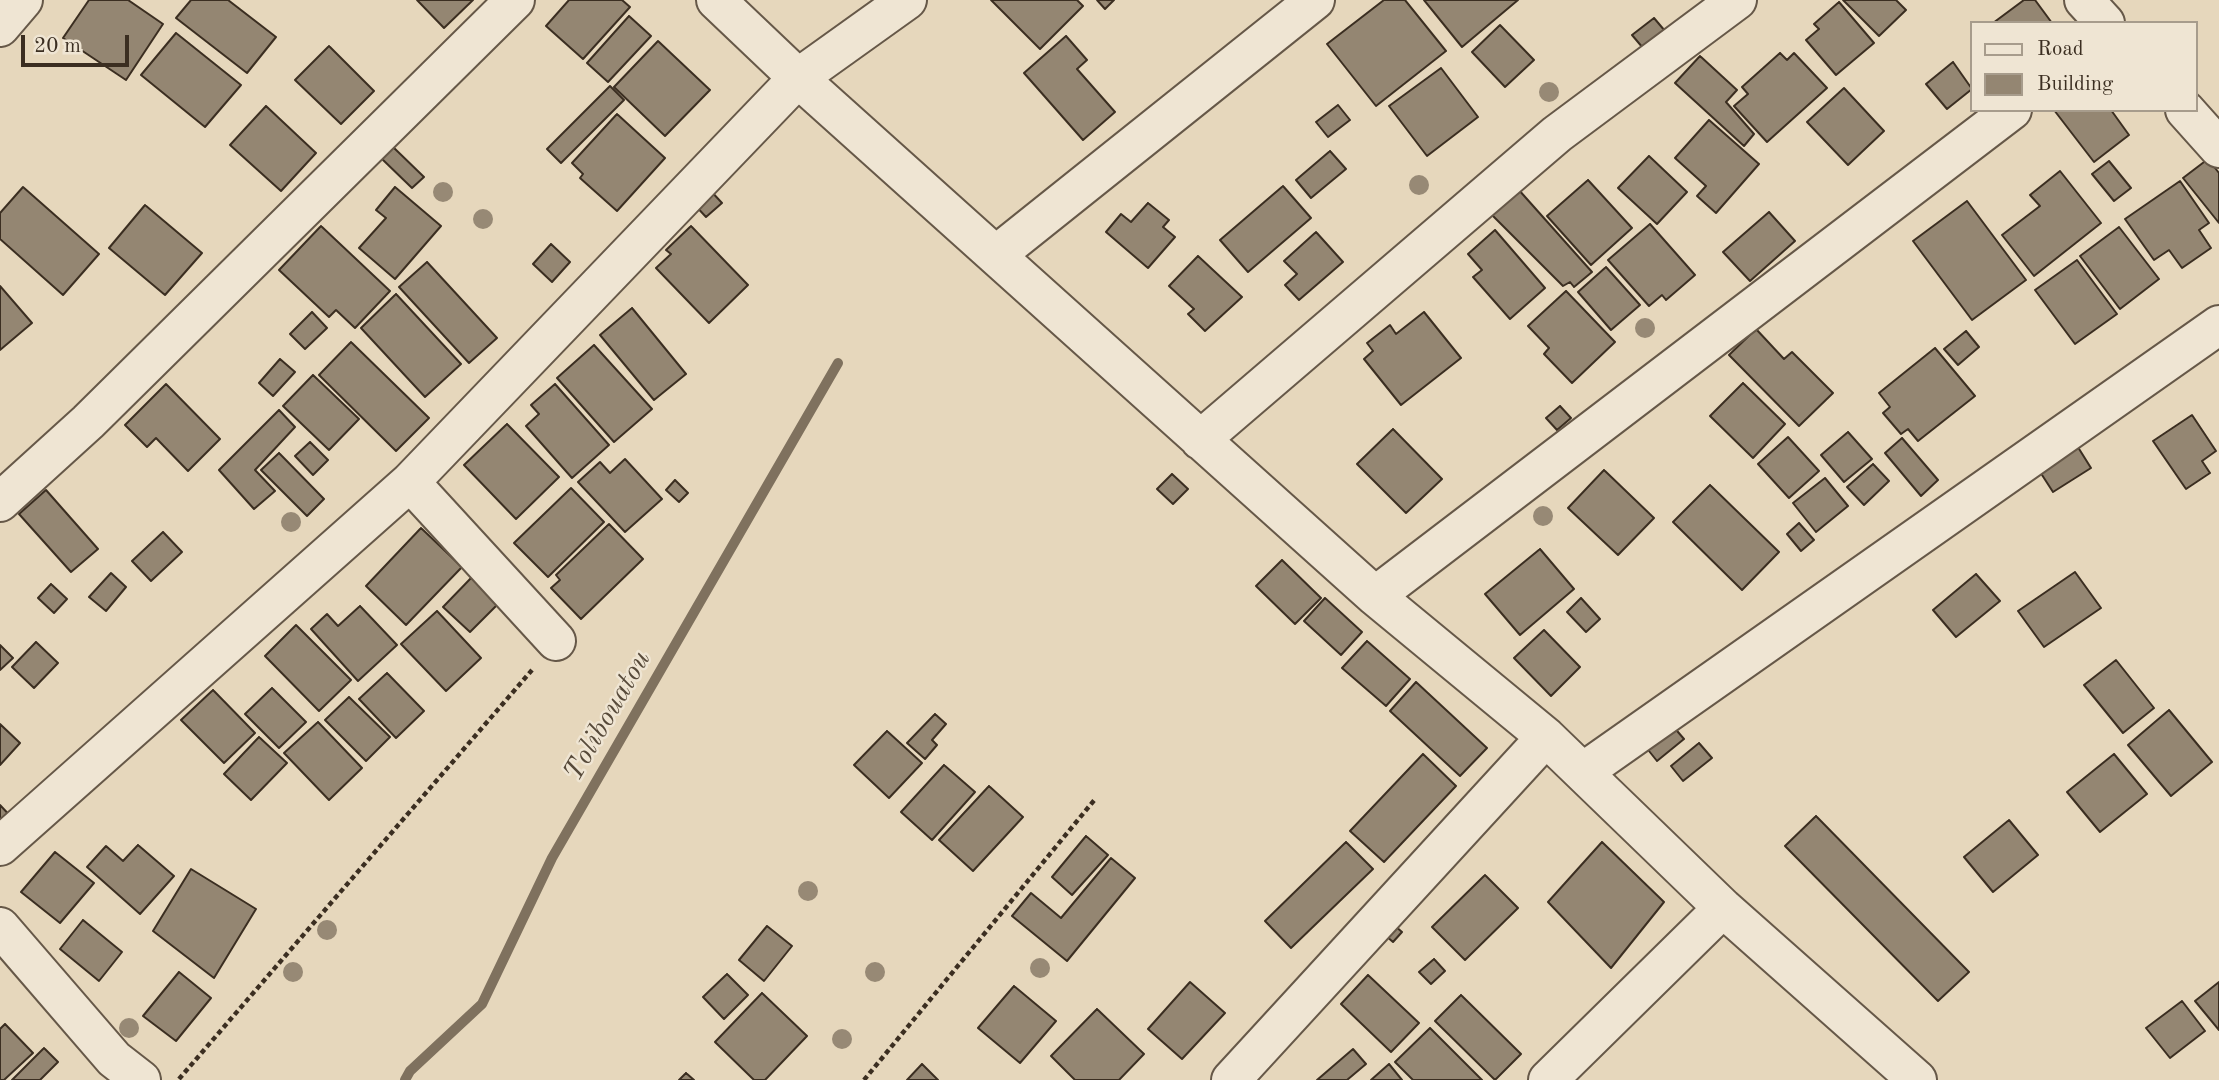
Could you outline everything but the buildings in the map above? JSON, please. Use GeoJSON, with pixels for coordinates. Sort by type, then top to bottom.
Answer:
{"type":"FeatureCollection","features":[{"type":"Feature","properties":{"kind":"street"},"geometry":{"type":"LineString","coordinates":[[0,27],[23,0]]}},
{"type":"Feature","properties":{"kind":"street"},"geometry":{"type":"LineString","coordinates":[[0,502],[88,422],[515,0]]}},
{"type":"Feature","properties":{"kind":"street"},"geometry":{"type":"LineString","coordinates":[[716,0],[797,78],[1375,596],[1546,737],[1723,908],[1917,1080]]}},
{"type":"Feature","properties":{"kind":"street"},"geometry":{"type":"LineString","coordinates":[[0,846],[410,482],[797,78],[907,0]]}},
{"type":"Feature","properties":{"kind":"street"},"geometry":{"type":"LineString","coordinates":[[996,255],[1315,0]]}},
{"type":"Feature","properties":{"kind":"street"},"geometry":{"type":"LineString","coordinates":[[1200,440],[1557,134],[1737,0]]}},
{"type":"Feature","properties":{"kind":"street"},"geometry":{"type":"LineString","coordinates":[[2084,0],[2103,21]]}},
{"type":"Feature","properties":{"kind":"street"},"geometry":{"type":"LineString","coordinates":[[1375,596],[2009,112]]}},
{"type":"Feature","properties":{"kind":"street"},"geometry":{"type":"LineString","coordinates":[[2187,112],[2219,148]]}},
{"type":"Feature","properties":{"kind":"street"},"geometry":{"type":"LineString","coordinates":[[1583,772],[2219,325]]}},
{"type":"Feature","properties":{"kind":"street"},"geometry":{"type":"LineString","coordinates":[[410,482],[556,641]]}},
{"type":"Feature","properties":{"kind":"street"},"geometry":{"type":"LineString","coordinates":[[1231,1080],[1546,737]]}},
{"type":"Feature","properties":{"kind":"street"},"geometry":{"type":"LineString","coordinates":[[1549,1080],[1723,908]]}},
{"type":"Feature","properties":{"kind":"street"},"geometry":{"type":"LineString","coordinates":[[0,927],[114,1059],[141,1080]]}},
{"type":"Feature","properties":{"kind":"path"},"geometry":{"type":"LineString","coordinates":[[178,1080],[556,641]]}},
{"type":"Feature","properties":{"kind":"path"},"geometry":{"type":"LineString","coordinates":[[864,1080],[1096,798]]}},
{"type":"Feature","properties":{"kind":"waterway","name":"Tolibouatou"},"geometry":{"type":"LineString","coordinates":[[405,1080],[410,1071],[482,1004],[552,858],[838,363]]}}]}
